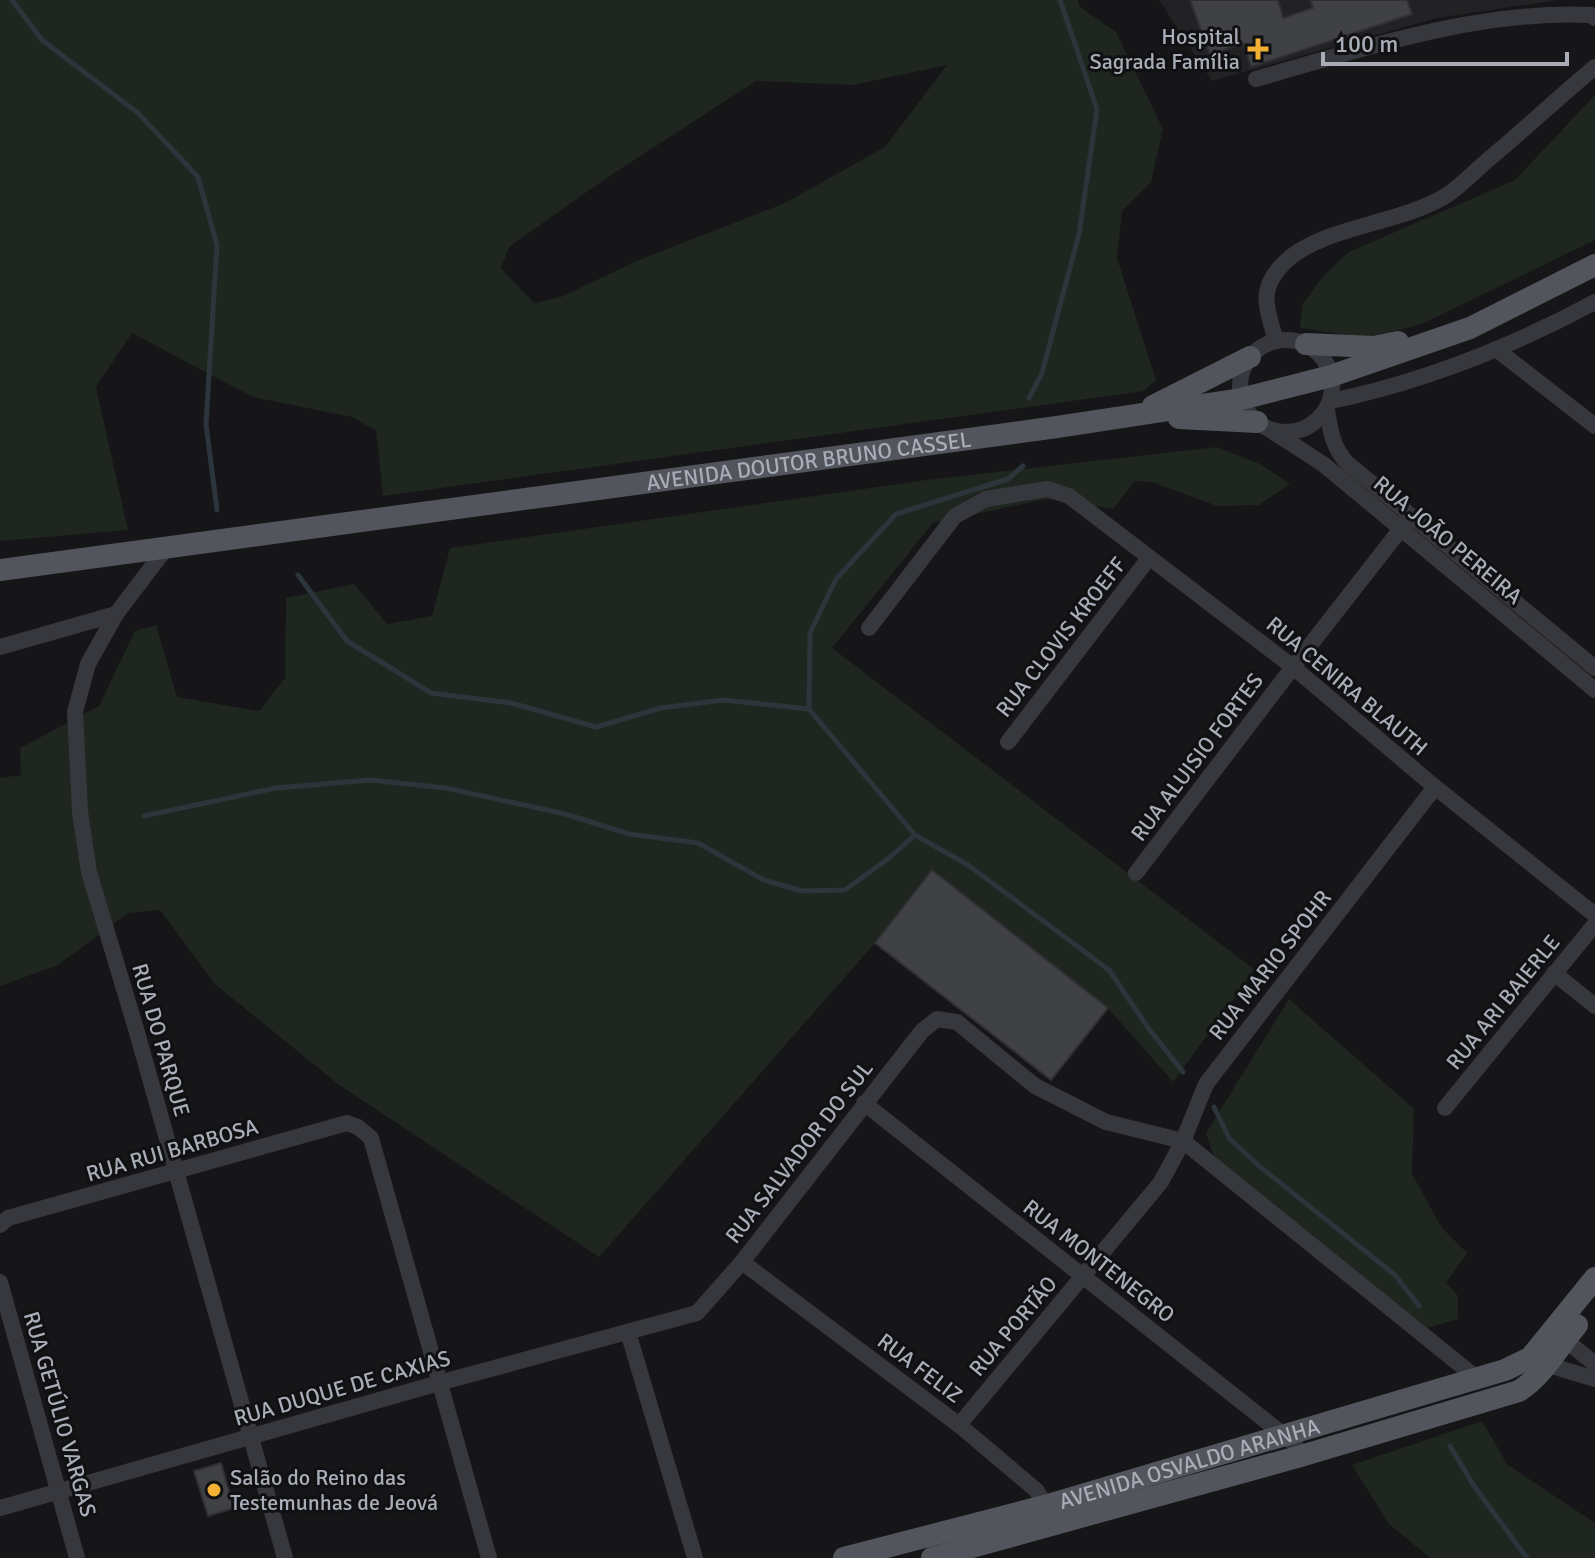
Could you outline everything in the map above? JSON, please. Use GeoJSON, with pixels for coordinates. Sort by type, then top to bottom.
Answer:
{"type":"FeatureCollection","features":[{"type":"Feature","properties":{"kind":"main road","name":"AVENIDA DOUTOR BRUNO CASSEL"},"geometry":{"type":"LineString","coordinates":[[0,570],[1241,399],[1331,376],[1470,328],[1595,265]]}},
{"type":"Feature","properties":{"kind":"main road"},"geometry":{"type":"LineString","coordinates":[[1306,344],[1374,347],[1470,328]]}},
{"type":"Feature","properties":{"kind":"main road"},"geometry":{"type":"LineString","coordinates":[[1134,416],[1250,357]]}},
{"type":"Feature","properties":{"kind":"main road"},"geometry":{"type":"LineString","coordinates":[[1134,416],[1263,426]]}},
{"type":"Feature","properties":{"kind":"main road"},"geometry":{"type":"LineString","coordinates":[[1539,1361],[1595,1278]]}},
{"type":"Feature","properties":{"kind":"main road"},"geometry":{"type":"LineString","coordinates":[[1559,1335],[1595,1302]]}},
{"type":"Feature","properties":{"kind":"main road","name":"AVENIDA OSVALDO ARANHA"},"geometry":{"type":"LineString","coordinates":[[932,1558],[1284,1435],[1539,1361]]}},
{"type":"Feature","properties":{"kind":"main road","name":"AVENIDA OSVALDO ARANHA"},"geometry":{"type":"LineString","coordinates":[[844,1558],[1301,1456],[1519,1391],[1530,1384],[1539,1361]]}},
{"type":"Feature","properties":{"kind":"street"},"geometry":{"type":"LineString","coordinates":[[1256,79],[1360,49],[1456,27],[1556,13],[1591,15],[1595,18]]}},
{"type":"Feature","properties":{"kind":"street"},"geometry":{"type":"LineString","coordinates":[[1276,341],[1264,300],[1269,284],[1285,261],[1310,246],[1346,231],[1415,211],[1448,195],[1595,67]]}},
{"type":"Feature","properties":{"kind":"street"},"geometry":{"type":"LineString","coordinates":[[1331,376],[1328,365],[1319,353],[1306,344],[1291,340],[1276,341],[1261,347],[1242,370],[1241,399],[1248,413],[1263,426],[1290,433],[1311,426],[1329,405],[1496,349],[1595,302]]}},
{"type":"Feature","properties":{"kind":"street"},"geometry":{"type":"LineString","coordinates":[[1496,349],[1595,426]]}},
{"type":"Feature","properties":{"kind":"street","name":"RUA JOÃO PEREIRA"},"geometry":{"type":"LineString","coordinates":[[1331,376],[1329,405],[1332,439],[1340,456],[1406,522],[1595,690]]}},
{"type":"Feature","properties":{"kind":"street","name":"RUA JOÃO PEREIRA"},"geometry":{"type":"LineString","coordinates":[[1263,426],[1406,522],[1595,668]]}},
{"type":"Feature","properties":{"kind":"street","name":"RUA CENIRA BLAUTH"},"geometry":{"type":"LineString","coordinates":[[869,628],[955,516],[986,499],[1048,489],[1069,496],[1293,667],[1435,787],[1595,915]]}},
{"type":"Feature","properties":{"kind":"street","name":"RUA ALUISIO FORTES"},"geometry":{"type":"LineString","coordinates":[[1136,873],[1406,522]]}},
{"type":"Feature","properties":{"kind":"street","name":"RUA DO PARQUE"},"geometry":{"type":"LineString","coordinates":[[167,547],[116,614],[88,664],[75,712],[80,812],[89,872],[285,1558]]}},
{"type":"Feature","properties":{"kind":"street","name":"RUA CLOVIS KROEFF"},"geometry":{"type":"LineString","coordinates":[[1008,742],[1149,558]]}},
{"type":"Feature","properties":{"kind":"street"},"geometry":{"type":"LineString","coordinates":[[0,647],[116,614]]}},
{"type":"Feature","properties":{"kind":"street","name":"RUA MARIO SPOHR"},"geometry":{"type":"LineString","coordinates":[[1161,1182],[1183,1141],[1206,1084],[1435,787]]}},
{"type":"Feature","properties":{"kind":"street","name":"RUA ARI BAIERLE"},"geometry":{"type":"LineString","coordinates":[[1445,1108],[1595,924]]}},
{"type":"Feature","properties":{"kind":"street"},"geometry":{"type":"LineString","coordinates":[[1554,973],[1595,1006]]}},
{"type":"Feature","properties":{"kind":"street","name":"RUA SALVADOR DO SUL"},"geometry":{"type":"LineString","coordinates":[[697,1313],[742,1262],[922,1031],[937,1019],[957,1022],[1035,1086],[1106,1122],[1183,1141]]}},
{"type":"Feature","properties":{"kind":"street","name":"RUA MONTENEGRO"},"geometry":{"type":"LineString","coordinates":[[864,1103],[1284,1435],[1295,1444],[1301,1456]]}},
{"type":"Feature","properties":{"kind":"street","name":"RUA RUI BARBOSA"},"geometry":{"type":"LineString","coordinates":[[0,1225],[8,1218],[347,1123],[358,1127],[371,1138],[439,1383]]}},
{"type":"Feature","properties":{"kind":"street"},"geometry":{"type":"LineString","coordinates":[[1183,1141],[1479,1380]]}},
{"type":"Feature","properties":{"kind":"street","name":"RUA PORTÃO"},"geometry":{"type":"LineString","coordinates":[[959,1425],[1161,1182]]}},
{"type":"Feature","properties":{"kind":"street","name":"RUA FELIZ"},"geometry":{"type":"LineString","coordinates":[[742,1262],[959,1425],[1036,1490],[1051,1514]]}},
{"type":"Feature","properties":{"kind":"street","name":"RUA GETÚLIO VARGAS"},"geometry":{"type":"LineString","coordinates":[[0,1282],[77,1558]]}},
{"type":"Feature","properties":{"kind":"street","name":"RUA DUQUE DE CAXIAS"},"geometry":{"type":"LineString","coordinates":[[0,1508],[697,1313]]}},
{"type":"Feature","properties":{"kind":"street"},"geometry":{"type":"LineString","coordinates":[[628,1332],[695,1558]]}},
{"type":"Feature","properties":{"kind":"street"},"geometry":{"type":"LineString","coordinates":[[1559,1335],[1595,1364]]}},
{"type":"Feature","properties":{"kind":"street"},"geometry":{"type":"LineString","coordinates":[[1539,1361],[1595,1379]]}},
{"type":"Feature","properties":{"kind":"street"},"geometry":{"type":"LineString","coordinates":[[439,1383],[489,1558]]}},
{"type":"Feature","properties":{"kind":"shaded area"},"geometry":{"type":"Polygon","coordinates":[[[0,0],[1078,0],[1080,7],[1116,32],[1163,129],[1151,182],[1122,211],[1117,258],[1156,380],[1144,391],[383,496],[376,431],[352,417],[253,397],[132,333],[96,387],[128,530],[0,541],[0,0]],[[947,65],[853,85],[756,81],[605,179],[509,247],[501,268],[534,303],[561,297],[639,260],[785,203],[885,147],[947,65]]]}},
{"type":"Feature","properties":{"kind":"shaded area","name":"Hospital Sagrada Família"},"geometry":{"type":"Polygon","coordinates":[[[1159,0],[1559,0],[1437,18],[1212,81],[1159,0]]]}},
{"type":"Feature","properties":{"kind":"shaded area"},"geometry":{"type":"Polygon","coordinates":[[[1595,95],[1595,240],[1422,324],[1366,338],[1300,328],[1302,305],[1324,275],[1349,252],[1515,180],[1595,95]]]}},
{"type":"Feature","properties":{"kind":"shaded area"},"geometry":{"type":"Polygon","coordinates":[[[1217,447],[1260,464],[1290,484],[1259,505],[1217,506],[1152,482],[1135,481],[1113,509],[1047,499],[933,523],[832,648],[1255,970],[1173,1082],[1108,1008],[932,871],[875,943],[599,1257],[338,1084],[215,984],[160,910],[128,913],[58,965],[0,986],[0,778],[21,775],[20,748],[99,706],[135,631],[156,625],[177,697],[259,711],[285,678],[286,598],[354,584],[387,624],[432,616],[450,548],[926,480],[1217,447]]]}},
{"type":"Feature","properties":{"kind":"shaded area"},"geometry":{"type":"Polygon","coordinates":[[[1289,999],[1414,1109],[1412,1174],[1442,1228],[1467,1253],[1446,1283],[1458,1296],[1458,1319],[1427,1328],[1232,1177],[1212,1152],[1206,1133],[1289,999]]]}},
{"type":"Feature","properties":{"kind":"shaded area"},"geometry":{"type":"Polygon","coordinates":[[[1482,1421],[1507,1464],[1595,1523],[1595,1558],[1430,1558],[1389,1524],[1352,1465],[1482,1421]]]}},
{"type":"Feature","properties":{"kind":"building","name":"Hospital Sagrada Família"},"geometry":{"type":"Polygon","coordinates":[[[1190,0],[1278,0],[1283,18],[1313,8],[1310,0],[1407,0],[1412,14],[1251,67],[1243,43],[1210,55],[1190,0]]]}},
{"type":"Feature","properties":{"kind":"building"},"geometry":{"type":"Polygon","coordinates":[[[932,870],[1108,1008],[1051,1080],[875,943],[932,870]]]}},
{"type":"Feature","properties":{"kind":"building","name":"Salão do Reino das Testemunhas de Jeová"},"geometry":{"type":"Polygon","coordinates":[[[221,1463],[234,1508],[208,1516],[194,1471],[221,1463]]]}},
{"type":"Feature","properties":{"kind":"waterway"},"geometry":{"type":"LineString","coordinates":[[12,0],[42,40],[138,113],[198,177],[217,245],[206,424],[217,510]]}},
{"type":"Feature","properties":{"kind":"waterway"},"geometry":{"type":"LineString","coordinates":[[1029,398],[1042,373],[1079,234],[1097,109],[1060,0]]}},
{"type":"Feature","properties":{"kind":"waterway"},"geometry":{"type":"LineString","coordinates":[[1023,466],[1008,479],[896,514],[836,579],[810,633],[809,709],[915,835],[968,865],[1109,970],[1183,1072]]}},
{"type":"Feature","properties":{"kind":"waterway"},"geometry":{"type":"LineString","coordinates":[[298,575],[347,641],[431,693],[511,703],[596,727],[661,708],[723,700],[809,709]]}},
{"type":"Feature","properties":{"kind":"waterway"},"geometry":{"type":"LineString","coordinates":[[144,816],[276,788],[370,780],[446,788],[565,814],[629,834],[698,843],[764,880],[802,891],[845,890],[915,835]]}},
{"type":"Feature","properties":{"kind":"waterway"},"geometry":{"type":"LineString","coordinates":[[1214,1107],[1229,1138],[1395,1275],[1419,1306]]}},
{"type":"Feature","properties":{"kind":"waterway"},"geometry":{"type":"LineString","coordinates":[[1450,1446],[1474,1486],[1527,1558]]}},
{"type":"Feature","properties":{"kind":"place","name":"Hospital Sagrada Família"},"geometry":{"type":"Point","coordinates":[1258,49]}},
{"type":"Feature","properties":{"kind":"place","name":"Salão do Reino das Testemunhas de Jeová"},"geometry":{"type":"Point","coordinates":[214,1490]}}]}
